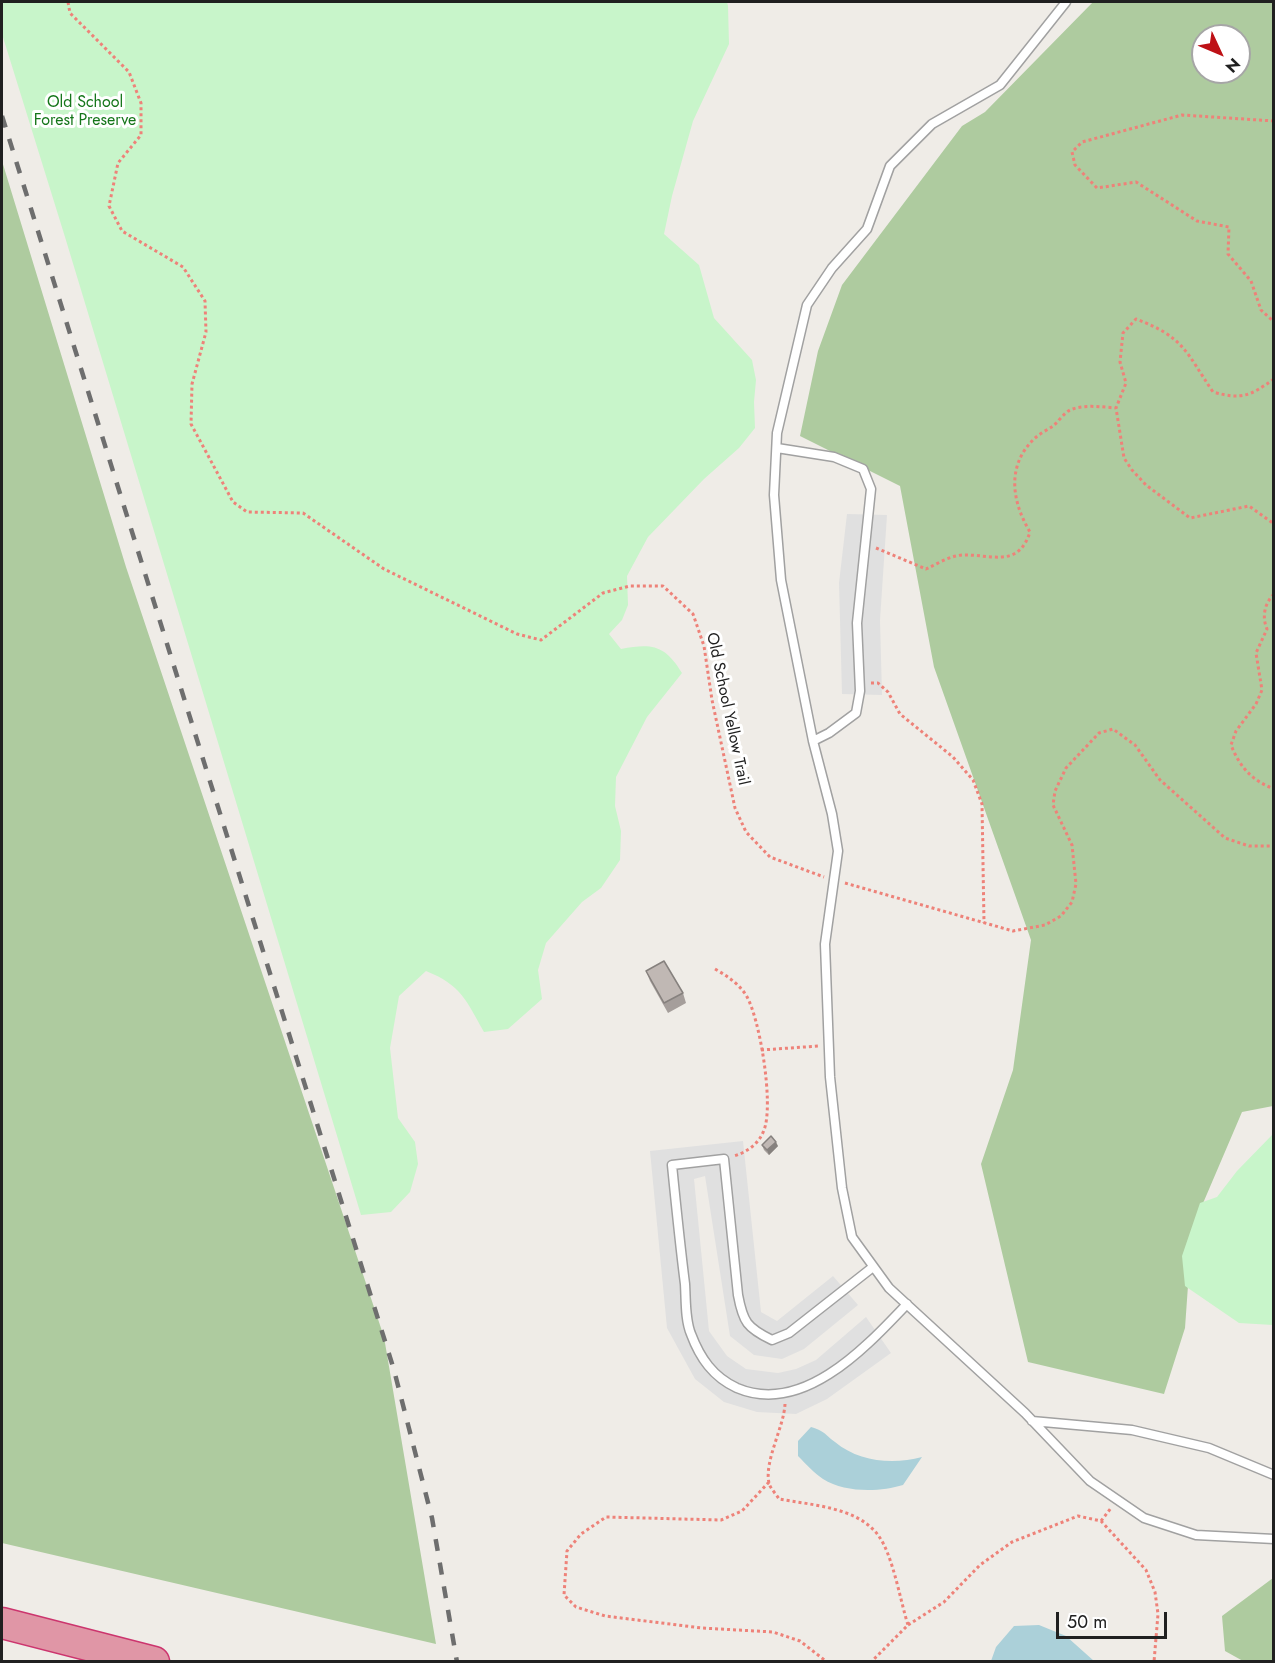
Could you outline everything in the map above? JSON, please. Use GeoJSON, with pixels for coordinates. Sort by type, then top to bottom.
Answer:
{"type":"FeatureCollection","features":[{"type":"Feature","properties":{"kind":"highway"},"geometry":{"type":"LineString","coordinates":[[2,1623],[154,1662]]}},
{"type":"Feature","properties":{"kind":"lane"},"geometry":{"type":"LineString","coordinates":[[1066,2],[1000,85],[932,124],[890,166],[867,229],[832,268],[807,305],[777,433],[774,495],[782,580],[813,741],[832,814],[838,851],[825,944],[830,1077],[842,1188],[852,1237],[873,1267],[907,1304],[1032,1421],[1090,1481],[1144,1518],[1196,1535],[1274,1539]]}},
{"type":"Feature","properties":{"kind":"lane"},"geometry":{"type":"LineString","coordinates":[[777,448],[834,457],[863,469],[871,489],[857,623],[860,683],[856,713],[830,733],[813,741]]}},
{"type":"Feature","properties":{"kind":"lane"},"geometry":{"type":"LineString","coordinates":[[873,1267],[789,1333],[772,1340],[752,1330],[741,1315],[723,1159],[672,1165],[690,1332],[705,1365],[726,1383],[748,1392],[772,1395],[785,1393],[822,1378],[880,1332],[907,1304]]}},
{"type":"Feature","properties":{"kind":"lane"},"geometry":{"type":"LineString","coordinates":[[1032,1421],[1132,1430],[1209,1448],[1274,1475]]}},
{"type":"Feature","properties":{"kind":"path","name":"Old School Yellow Trail"},"geometry":{"type":"LineString","coordinates":[[68,2],[70,13],[129,72],[141,103],[141,135],[118,163],[109,206],[122,231],[183,267],[205,302],[206,332],[192,384],[191,424],[233,502],[247,512],[303,513],[384,569],[517,634],[542,640],[603,593],[630,586],[663,586],[693,614],[704,646],[712,700],[735,808],[746,832],[770,856],[797,869],[1013,931],[1036,927],[1061,916],[1072,902],[1076,870],[1072,845],[1053,805],[1055,791],[1066,768],[1074,759],[1099,733],[1113,729],[1135,745],[1160,780],[1225,838],[1249,846],[1274,846]]}},
{"type":"Feature","properties":{"kind":"path"},"geometry":{"type":"LineString","coordinates":[[1274,121],[1182,115],[1082,142],[1072,152],[1075,165],[1097,188],[1136,182],[1197,221],[1230,227],[1228,254],[1251,281],[1261,310],[1274,322]]}},
{"type":"Feature","properties":{"kind":"path"},"geometry":{"type":"LineString","coordinates":[[1274,379],[1253,394],[1233,398],[1213,392],[1183,345],[1160,328],[1136,319],[1122,333],[1120,362],[1126,383],[1116,408],[1124,458],[1132,470],[1190,518],[1249,506],[1274,524]]}},
{"type":"Feature","properties":{"kind":"path"},"geometry":{"type":"LineString","coordinates":[[865,545],[889,552],[926,569],[960,555],[1001,558],[1017,553],[1026,543],[1030,532],[1021,517],[1013,485],[1022,454],[1034,438],[1055,424],[1069,410],[1090,407],[1116,408]]}},
{"type":"Feature","properties":{"kind":"path"},"geometry":{"type":"LineString","coordinates":[[1274,594],[1264,612],[1263,619],[1267,629],[1256,653],[1262,690],[1256,704],[1236,731],[1231,745],[1240,767],[1261,784],[1274,789]]}},
{"type":"Feature","properties":{"kind":"path"},"geometry":{"type":"LineString","coordinates":[[860,683],[878,683],[888,692],[900,714],[953,756],[973,780],[982,804],[984,923]]}},
{"type":"Feature","properties":{"kind":"path"},"geometry":{"type":"LineString","coordinates":[[715,969],[731,978],[745,993],[752,1007],[767,1089],[768,1108],[764,1130],[747,1152],[723,1159]]}},
{"type":"Feature","properties":{"kind":"path"},"geometry":{"type":"LineString","coordinates":[[760,1050],[829,1045]]}},
{"type":"Feature","properties":{"kind":"path"},"geometry":{"type":"LineString","coordinates":[[785,1393],[784,1416],[771,1459],[769,1482],[779,1499],[857,1517],[879,1535],[889,1559],[908,1624]]}},
{"type":"Feature","properties":{"kind":"path"},"geometry":{"type":"LineString","coordinates":[[769,1482],[742,1511],[721,1520],[606,1516],[581,1534],[567,1551],[564,1595],[576,1607],[605,1616],[702,1628],[773,1632],[800,1641],[827,1662]]}},
{"type":"Feature","properties":{"kind":"path"},"geometry":{"type":"LineString","coordinates":[[1101,1521],[1117,1500]]}},
{"type":"Feature","properties":{"kind":"path"},"geometry":{"type":"LineString","coordinates":[[871,1662],[908,1624],[945,1602],[980,1565],[1012,1542],[1078,1516],[1101,1521],[1146,1570],[1155,1592],[1158,1614],[1154,1662]]}},
{"type":"Feature","properties":{"kind":"green space","name":"Old School Forest Preserve"},"geometry":{"type":"Polygon","coordinates":[[[2,2],[727,2],[729,44],[693,121],[664,234],[699,265],[714,318],[752,360],[756,380],[755,428],[739,448],[704,479],[648,537],[627,576],[628,605],[622,620],[609,634],[621,649],[641,646],[657,648],[670,657],[682,673],[647,717],[616,777],[615,806],[621,831],[620,860],[601,888],[582,902],[546,943],[538,970],[542,999],[508,1029],[484,1032],[467,1002],[455,988],[438,976],[426,971],[399,996],[390,1048],[398,1118],[415,1142],[418,1164],[410,1192],[391,1212],[361,1215],[2,34],[2,2]]]}},
{"type":"Feature","properties":{"kind":"green space"},"geometry":{"type":"Polygon","coordinates":[[[1093,2],[1273,2],[1273,1106],[1242,1112],[1192,1229],[1185,1328],[1164,1394],[1028,1362],[981,1164],[1013,1070],[1031,940],[934,667],[900,486],[800,436],[818,351],[842,285],[962,126],[985,112],[1093,2]]]}},
{"type":"Feature","properties":{"kind":"green space"},"geometry":{"type":"Polygon","coordinates":[[[2,161],[126,567],[384,1337],[436,1644],[2,1543],[2,161]]]}},
{"type":"Feature","properties":{"kind":"green space"},"geometry":{"type":"Polygon","coordinates":[[[1272,1135],[1273,1325],[1239,1323],[1185,1286],[1182,1256],[1200,1203],[1217,1197],[1237,1171],[1272,1135]]]}},
{"type":"Feature","properties":{"kind":"green space"},"geometry":{"type":"Polygon","coordinates":[[[1273,1578],[1273,1661],[1243,1661],[1225,1651],[1222,1616],[1273,1578]]]}},
{"type":"Feature","properties":{"kind":"shaded area"},"geometry":{"type":"Polygon","coordinates":[[[847,514],[887,515],[880,620],[882,695],[842,694],[839,583],[847,514]]]}},
{"type":"Feature","properties":{"kind":"shaded area"},"geometry":{"type":"Polygon","coordinates":[[[743,1141],[761,1312],[777,1321],[833,1276],[858,1305],[804,1349],[782,1359],[754,1355],[730,1336],[705,1176],[694,1179],[709,1331],[727,1356],[746,1369],[778,1373],[796,1369],[816,1360],[866,1317],[891,1353],[827,1399],[796,1414],[757,1412],[724,1402],[695,1379],[667,1328],[650,1151],[743,1141]]]}},
{"type":"Feature","properties":{"kind":"water"},"geometry":{"type":"Polygon","coordinates":[[[811,1427],[822,1431],[844,1449],[865,1458],[900,1461],[922,1457],[903,1485],[873,1490],[842,1487],[823,1479],[798,1456],[798,1441],[811,1427]]]}},
{"type":"Feature","properties":{"kind":"water"},"geometry":{"type":"Polygon","coordinates":[[[1039,1625],[1066,1636],[1094,1661],[991,1661],[996,1647],[1014,1626],[1039,1625]]]}},
{"type":"Feature","properties":{"kind":"building"},"geometry":{"type":"Polygon","coordinates":[[[664,961],[683,993],[664,1003],[646,971],[664,961]]]}},
{"type":"Feature","properties":{"kind":"building"},"geometry":{"type":"Polygon","coordinates":[[[771,1136],[776,1142],[767,1150],[762,1145],[771,1136]]]}},
{"type":"Feature","properties":{"kind":"railway"},"geometry":{"type":"LineString","coordinates":[[2,116],[394,1370],[432,1518],[457,1662]]}}]}
